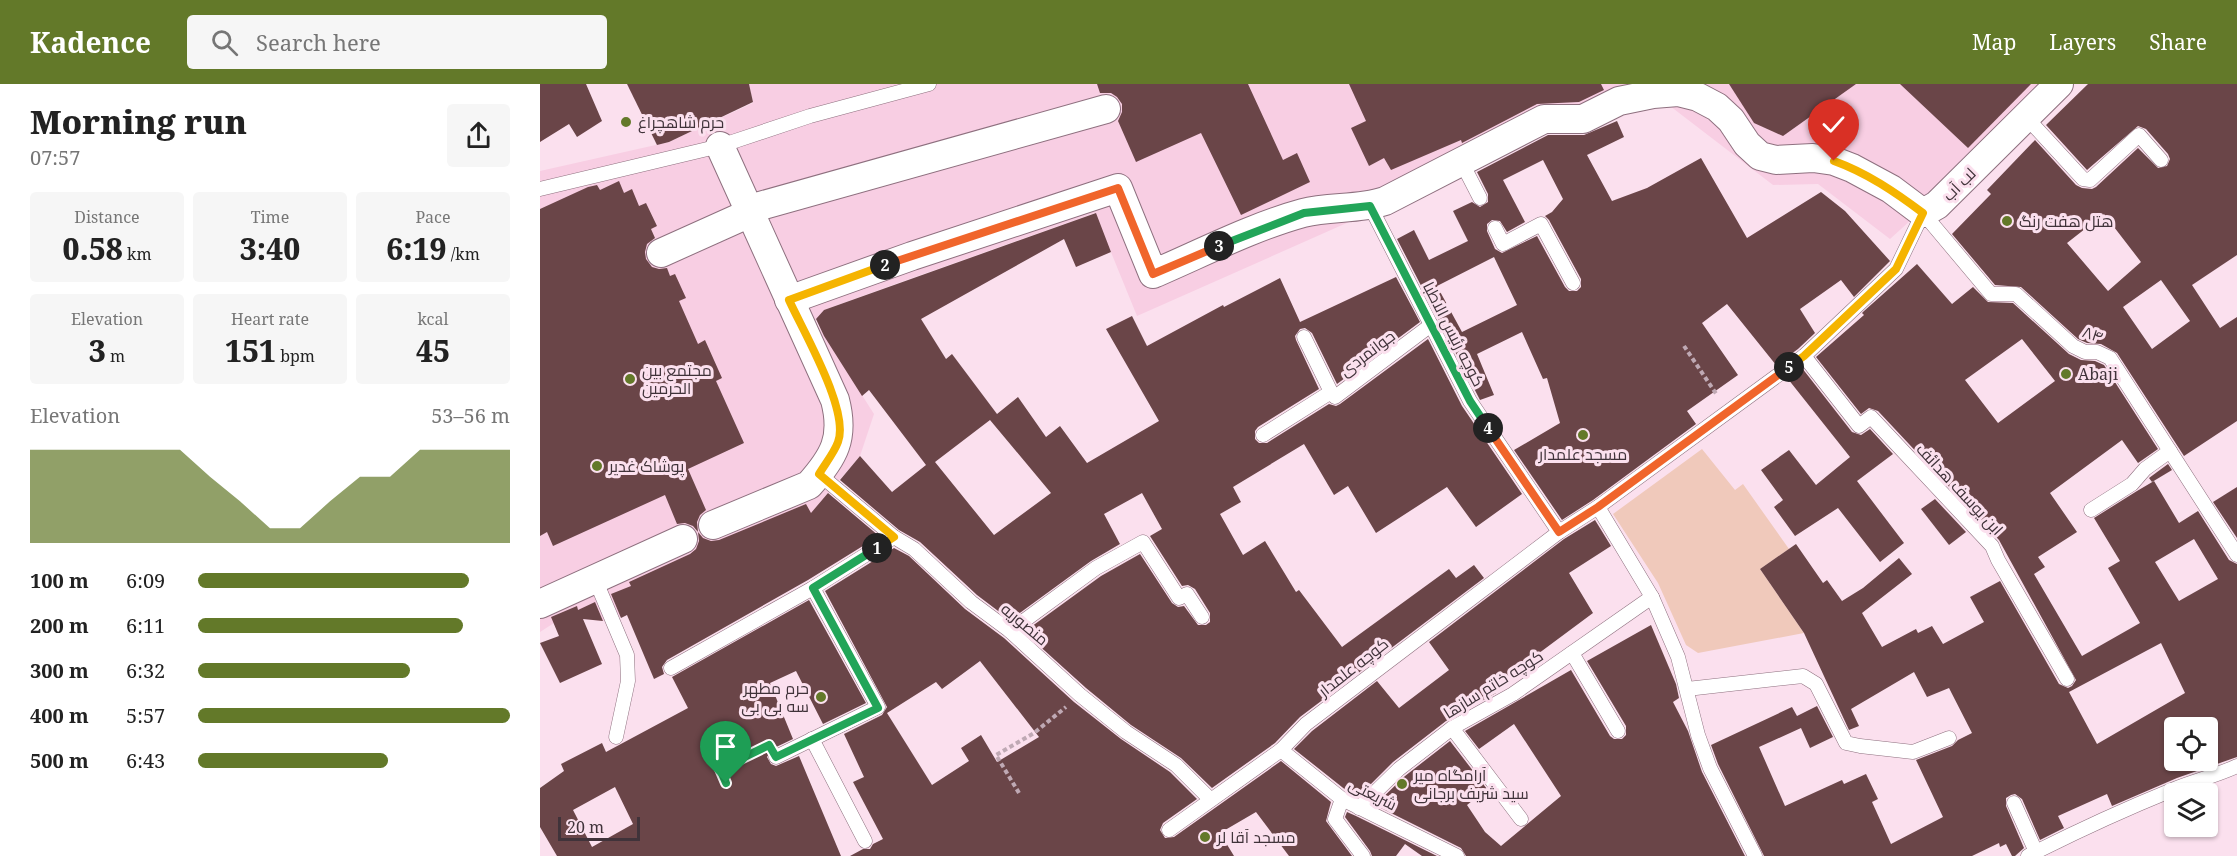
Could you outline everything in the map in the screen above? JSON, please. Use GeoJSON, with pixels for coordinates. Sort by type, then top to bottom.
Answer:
{"type":"FeatureCollection","features":[{"type":"Feature","properties":{"kind":"street","name":"لب آب"},"geometry":{"type":"LineString","coordinates":[[1923,213],[1937,205],[2060,84]]}},
{"type":"Feature","properties":{"kind":"street"},"geometry":{"type":"LineString","coordinates":[[789,300],[912,256],[1118,188],[1153,274],[1252,232],[1304,213],[1370,206],[1385,201],[1544,119],[1583,118],[1619,101],[1653,94],[1678,93],[1698,98],[1717,107],[1731,120],[1747,144],[1760,156],[1776,160],[1813,158],[1834,161],[1891,189],[1923,213]]}},
{"type":"Feature","properties":{"kind":"street"},"geometry":{"type":"LineString","coordinates":[[661,253],[750,213],[760,206],[1106,109]]}},
{"type":"Feature","properties":{"kind":"street"},"geometry":{"type":"LineString","coordinates":[[713,525],[808,485],[819,474],[839,441],[841,420],[835,400],[720,146]]}},
{"type":"Feature","properties":{"kind":"street"},"geometry":{"type":"LineString","coordinates":[[540,604],[683,539]]}},
{"type":"Feature","properties":{"kind":"lane"},"geometry":{"type":"LineString","coordinates":[[540,189],[720,146],[810,116],[929,84]]}},
{"type":"Feature","properties":{"kind":"lane"},"geometry":{"type":"LineString","coordinates":[[2026,117],[2083,179],[2090,180],[2139,135],[2161,160]]}},
{"type":"Feature","properties":{"kind":"lane"},"geometry":{"type":"LineString","coordinates":[[1462,163],[1480,198]]}},
{"type":"Feature","properties":{"kind":"lane","name":"کوچه رئیس الاطبا"},"geometry":{"type":"LineString","coordinates":[[1370,206],[1470,401],[1559,532]]}},
{"type":"Feature","properties":{"kind":"lane","name":"لب آب"},"geometry":{"type":"LineString","coordinates":[[1559,532],[1598,507],[1804,356],[1896,269],[1923,213]]}},
{"type":"Feature","properties":{"kind":"lane","name":"۸۴"},"geometry":{"type":"LineString","coordinates":[[1923,213],[1991,294],[2016,294],[2073,346],[2085,352],[2097,351],[2110,358],[2237,555]]}},
{"type":"Feature","properties":{"kind":"lane"},"geometry":{"type":"LineString","coordinates":[[1495,228],[1503,244],[1541,224],[1573,283]]}},
{"type":"Feature","properties":{"kind":"lane","name":"جوانمردی"},"geometry":{"type":"LineString","coordinates":[[1263,435],[1331,392],[1335,397],[1431,325]]}},
{"type":"Feature","properties":{"kind":"lane"},"geometry":{"type":"LineString","coordinates":[[1304,337],[1331,392]]}},
{"type":"Feature","properties":{"kind":"lane","name":"ابن یوسف هدائف"},"geometry":{"type":"LineString","coordinates":[[1804,356],[1859,426],[1871,417],[1992,546],[2067,679]]}},
{"type":"Feature","properties":{"kind":"lane"},"geometry":{"type":"LineString","coordinates":[[2091,510],[2133,484],[2145,469],[2170,451]]}},
{"type":"Feature","properties":{"kind":"lane","name":"منصوریه"},"geometry":{"type":"LineString","coordinates":[[819,474],[894,537],[914,549],[971,602],[1010,631],[1080,695],[1126,732],[1176,765],[1210,799]]}},
{"type":"Feature","properties":{"kind":"lane"},"geometry":{"type":"LineString","coordinates":[[1598,507],[1653,597],[1678,657],[1698,735],[1710,768],[1755,856]]}},
{"type":"Feature","properties":{"kind":"lane","name":"کوچه علمدار"},"geometry":{"type":"LineString","coordinates":[[1169,830],[1281,750],[1306,724],[1559,532]]}},
{"type":"Feature","properties":{"kind":"lane"},"geometry":{"type":"LineString","coordinates":[[670,668],[813,588],[894,537]]}},
{"type":"Feature","properties":{"kind":"lane"},"geometry":{"type":"LineString","coordinates":[[1010,631],[1096,568],[1143,542],[1179,598],[1187,594],[1202,617]]}},
{"type":"Feature","properties":{"kind":"lane"},"geometry":{"type":"LineString","coordinates":[[595,579],[627,655],[628,681],[616,737]]}},
{"type":"Feature","properties":{"kind":"lane"},"geometry":{"type":"LineString","coordinates":[[776,757],[878,708],[813,588]]}},
{"type":"Feature","properties":{"kind":"lane","name":"کوچه خاتم سازها"},"geometry":{"type":"LineString","coordinates":[[1359,808],[1400,769],[1452,728],[1513,694],[1653,597]]}},
{"type":"Feature","properties":{"kind":"lane"},"geometry":{"type":"LineString","coordinates":[[1572,653],[1618,731]]}},
{"type":"Feature","properties":{"kind":"lane"},"geometry":{"type":"LineString","coordinates":[[1687,689],[1803,676],[1816,684],[1846,743],[1913,752],[1949,738]]}},
{"type":"Feature","properties":{"kind":"lane"},"geometry":{"type":"LineString","coordinates":[[1452,728],[1521,819]]}},
{"type":"Feature","properties":{"kind":"lane"},"geometry":{"type":"LineString","coordinates":[[812,739],[865,841]]}},
{"type":"Feature","properties":{"kind":"lane","name":"شریعتی"},"geometry":{"type":"LineString","coordinates":[[1281,750],[1342,799],[1457,856]]}},
{"type":"Feature","properties":{"kind":"lane"},"geometry":{"type":"LineString","coordinates":[[2014,803],[2032,854],[2130,807],[2237,766]]}},
{"type":"Feature","properties":{"kind":"lane"},"geometry":{"type":"LineString","coordinates":[[1342,799],[1335,819],[1363,856]]}},
{"type":"Feature","properties":{"kind":"path"},"geometry":{"type":"LineString","coordinates":[[1684,346],[1727,411]]}},
{"type":"Feature","properties":{"kind":"path"},"geometry":{"type":"LineString","coordinates":[[1019,793],[996,755],[1034,733],[1080,695]]}},
{"type":"Feature","properties":{"kind":"path"},"geometry":{"type":"LineString","coordinates":[[726,783],[720,769],[769,745],[776,757]]}},
{"type":"Feature","properties":{"kind":"shaded area"},"geometry":{"type":"Polygon","coordinates":[[[749,84],[2061,84],[1890,239],[1818,184],[1773,185],[1670,106],[1606,108],[1137,316],[1095,213],[898,283],[824,310],[815,321],[874,414],[860,456],[818,505],[821,509],[754,552],[627,615],[602,621],[582,619],[554,623],[540,632],[540,171],[669,142],[753,103],[749,84]]]}},
{"type":"Feature","properties":{"kind":"shaded area"},"geometry":{"type":"Polygon","coordinates":[[[1702,449],[1735,490],[1743,484],[1789,549],[1760,569],[1804,633],[1698,653],[1686,645],[1658,583],[1613,514],[1702,449]]]}},
{"type":"Feature","properties":{"kind":"building"},"geometry":{"type":"Polygon","coordinates":[[[540,84],[586,84],[602,121],[577,137],[569,124],[540,142],[540,84]]]}},
{"type":"Feature","properties":{"kind":"building"},"geometry":{"type":"Polygon","coordinates":[[[627,84],[749,84],[753,102],[669,142],[657,145],[627,84]]]}},
{"type":"Feature","properties":{"kind":"building"},"geometry":{"type":"Polygon","coordinates":[[[1097,84],[1248,84],[1283,160],[1297,153],[1310,182],[1241,215],[1201,133],[1136,162],[1118,121],[1122,112],[1122,104],[1111,93],[1100,93],[1097,84]]]}},
{"type":"Feature","properties":{"kind":"building"},"geometry":{"type":"Polygon","coordinates":[[[1349,84],[1601,84],[1604,90],[1579,102],[1537,104],[1462,143],[1461,140],[1391,170],[1384,158],[1369,166],[1351,128],[1366,121],[1349,84]]]}},
{"type":"Feature","properties":{"kind":"building"},"geometry":{"type":"Polygon","coordinates":[[[1729,84],[1856,84],[1783,136],[1754,123],[1729,84]]]}},
{"type":"Feature","properties":{"kind":"building"},"geometry":{"type":"Polygon","coordinates":[[[1900,84],[2031,84],[1968,148],[1900,84]]]}},
{"type":"Feature","properties":{"kind":"building"},"geometry":{"type":"Polygon","coordinates":[[[2088,84],[2237,84],[2237,255],[2192,285],[2220,328],[2237,317],[2237,421],[2184,456],[2117,353],[2101,344],[2087,343],[2078,339],[2021,287],[1995,285],[1952,234],[1991,194],[1987,190],[2035,140],[2076,185],[2082,188],[2096,187],[2138,148],[2158,168],[2167,166],[2170,159],[2146,129],[2138,126],[2087,170],[2046,125],[2088,84]],[[2104,214],[2067,243],[2108,291],[2141,262],[2104,214]],[[2161,280],[2123,307],[2152,349],[2190,321],[2161,280]]]}},
{"type":"Feature","properties":{"kind":"building"},"geometry":{"type":"Polygon","coordinates":[[[1617,121],[1624,137],[1587,155],[1612,201],[1647,188],[1701,158],[1747,238],[1821,192],[1845,211],[1890,261],[1854,297],[1841,280],[1800,309],[1815,333],[1776,365],[1727,304],[1702,323],[1738,375],[1687,411],[1696,424],[1562,520],[1514,450],[1560,423],[1547,378],[1543,379],[1522,332],[1477,354],[1494,395],[1480,400],[1397,239],[1414,230],[1429,260],[1468,241],[1453,211],[1472,202],[1480,207],[1488,202],[1488,194],[1477,172],[1548,135],[1584,135],[1617,121]],[[1543,160],[1503,180],[1525,222],[1507,232],[1500,221],[1492,220],[1487,224],[1487,231],[1495,249],[1502,253],[1537,236],[1565,287],[1569,291],[1577,291],[1581,287],[1581,279],[1545,216],[1552,212],[1563,199],[1543,160]],[[1494,257],[1437,286],[1462,332],[1517,305],[1494,257]]]}},
{"type":"Feature","properties":{"kind":"building","name":"مجتمع بین الحرمین"},"geometry":{"type":"Polygon","coordinates":[[[619,181],[624,193],[632,189],[639,206],[646,203],[657,226],[651,229],[655,238],[647,244],[646,259],[652,267],[667,268],[670,276],[675,274],[686,298],[679,301],[698,344],[705,340],[722,378],[716,381],[744,443],[688,469],[706,510],[697,522],[698,532],[693,526],[685,523],[677,524],[665,495],[553,546],[547,532],[540,536],[540,209],[588,187],[597,185],[600,190],[619,181]]]}},
{"type":"Feature","properties":{"kind":"building"},"geometry":{"type":"Polygon","coordinates":[[[1096,213],[1111,252],[1076,267],[1064,239],[921,319],[946,359],[952,354],[997,414],[1018,397],[1046,437],[1060,426],[1087,463],[1159,421],[1106,329],[1132,316],[1147,346],[1223,305],[1224,307],[1280,278],[1300,322],[1396,277],[1420,322],[1337,384],[1312,333],[1305,328],[1300,329],[1295,336],[1296,340],[1319,389],[1258,427],[1255,431],[1255,439],[1259,443],[1267,443],[1329,404],[1336,406],[1340,404],[1428,339],[1462,406],[1522,494],[1476,527],[1447,487],[1376,533],[1348,486],[1334,495],[1304,444],[1233,487],[1241,502],[1220,514],[1243,555],[1265,541],[1296,592],[1299,590],[1342,647],[1449,569],[1456,578],[1474,565],[1484,578],[1300,717],[1275,743],[1212,788],[1181,758],[1131,725],[1086,688],[1024,632],[1101,576],[1140,554],[1172,603],[1178,607],[1184,606],[1198,625],[1206,625],[1210,622],[1210,613],[1195,589],[1188,585],[1182,586],[1150,536],[1162,529],[1142,493],[1104,514],[1120,544],[1091,561],[1010,620],[977,595],[920,542],[899,530],[840,480],[860,456],[892,492],[926,465],[869,390],[862,396],[824,336],[816,319],[824,310],[1096,213]],[[990,420],[935,462],[994,535],[1051,493],[990,420]]]}},
{"type":"Feature","properties":{"kind":"building"},"geometry":{"type":"Polygon","coordinates":[[[1917,264],[1952,304],[1973,287],[1988,302],[2013,303],[2069,354],[2081,360],[2095,361],[2104,365],[2158,449],[2138,463],[2122,440],[2050,493],[2077,532],[2038,557],[2045,567],[2034,574],[2082,656],[2140,623],[2108,568],[2120,561],[2094,518],[2154,481],[2179,523],[2198,511],[2229,560],[2237,564],[2237,757],[2218,764],[2218,717],[2164,717],[2164,771],[2197,771],[2112,806],[2107,794],[2058,816],[2064,828],[2040,840],[2022,799],[2015,794],[2011,795],[2006,798],[2006,806],[2024,848],[2015,856],[2012,856],[2006,844],[2000,847],[1999,843],[1972,856],[1764,856],[1718,764],[1711,745],[1792,707],[1797,716],[1817,706],[1833,737],[1810,748],[1801,728],[1759,747],[1785,806],[1842,780],[1844,784],[1866,774],[1878,799],[1872,802],[1891,844],[1943,817],[1916,760],[1952,746],[1972,733],[1949,688],[1927,697],[1914,672],[1851,709],[1859,726],[1849,730],[1804,633],[1760,569],[1796,544],[1823,583],[1827,580],[1842,601],[1863,588],[1899,558],[1912,574],[1862,613],[1882,647],[1916,629],[1918,633],[1932,626],[1943,644],[1984,622],[1970,597],[2000,581],[2059,684],[2068,688],[2076,680],[1999,540],[1878,411],[1869,408],[1861,414],[1816,357],[1864,315],[1862,313],[1917,264]],[[2022,339],[1965,380],[1998,423],[2055,381],[2022,339]],[[2194,539],[2155,562],[2179,601],[2218,579],[2194,539]],[[2161,643],[2069,692],[2097,744],[2185,693],[2161,643]]]}},
{"type":"Feature","properties":{"kind":"building"},"geometry":{"type":"Polygon","coordinates":[[[1802,368],[1852,432],[1861,435],[1870,429],[1893,454],[1857,481],[1904,543],[1880,562],[1838,508],[1795,536],[1774,507],[1783,500],[1761,470],[1789,450],[1816,485],[1850,457],[1788,379],[1802,368]]]}},
{"type":"Feature","properties":{"kind":"building"},"geometry":{"type":"Polygon","coordinates":[[[2168,464],[2172,470],[2152,482],[2149,478],[2168,464]]]}},
{"type":"Feature","properties":{"kind":"building"},"geometry":{"type":"Polygon","coordinates":[[[2237,487],[2237,538],[2213,502],[2237,487]]]}},
{"type":"Feature","properties":{"kind":"building"},"geometry":{"type":"Polygon","coordinates":[[[828,493],[879,536],[808,580],[667,660],[662,667],[664,674],[654,679],[627,615],[621,618],[611,594],[631,586],[629,582],[690,554],[696,549],[699,541],[698,532],[703,538],[711,541],[719,540],[806,504],[811,513],[828,493]]]}},
{"type":"Feature","properties":{"kind":"building"},"geometry":{"type":"Polygon","coordinates":[[[1935,499],[1966,532],[1949,545],[1921,509],[1935,499]]]}},
{"type":"Feature","properties":{"kind":"building"},"geometry":{"type":"Polygon","coordinates":[[[1595,520],[1611,546],[1569,573],[1593,613],[1492,688],[1496,693],[1446,721],[1393,762],[1358,797],[1294,749],[1312,731],[1377,681],[1399,708],[1449,670],[1429,642],[1564,539],[1595,520]]]}},
{"type":"Feature","properties":{"kind":"building"},"geometry":{"type":"Polygon","coordinates":[[[894,548],[909,556],[965,609],[1004,638],[1074,702],[1121,739],[1170,772],[1197,799],[1163,823],[1160,830],[1165,838],[1174,837],[1281,761],[1331,802],[1326,821],[1352,856],[1289,856],[1256,812],[1220,833],[1234,856],[850,856],[863,849],[870,849],[873,844],[883,839],[853,782],[864,777],[844,734],[882,715],[887,707],[825,591],[894,548]],[[980,661],[942,689],[936,682],[887,713],[932,785],[969,761],[961,748],[981,735],[997,762],[1039,737],[980,661]]]}},
{"type":"Feature","properties":{"kind":"building"},"geometry":{"type":"Polygon","coordinates":[[[809,600],[866,703],[823,724],[796,671],[770,683],[793,739],[772,749],[767,757],[771,764],[776,766],[799,756],[841,856],[557,856],[540,827],[540,788],[564,771],[561,764],[602,743],[606,752],[688,708],[672,677],[809,600]],[[615,787],[573,810],[592,847],[633,824],[615,787]]]}},
{"type":"Feature","properties":{"kind":"building"},"geometry":{"type":"Polygon","coordinates":[[[595,602],[603,621],[583,619],[602,664],[560,683],[540,643],[559,636],[551,617],[577,606],[578,610],[595,602]]]}},
{"type":"Feature","properties":{"kind":"building"},"geometry":{"type":"Polygon","coordinates":[[[1651,625],[1676,684],[1679,698],[1673,702],[1688,731],[1702,772],[1745,856],[1466,856],[1461,848],[1375,805],[1405,776],[1450,741],[1487,789],[1467,805],[1485,832],[1501,846],[1561,796],[1514,724],[1479,749],[1465,731],[1571,670],[1610,736],[1614,739],[1622,739],[1626,735],[1626,726],[1587,661],[1651,625]]]}},
{"type":"Feature","properties":{"kind":"building"},"geometry":{"type":"Polygon","coordinates":[[[1347,812],[1437,856],[1422,856],[1405,844],[1396,856],[1372,856],[1345,817],[1347,812]]]}},
{"type":"Feature","properties":{"kind":"place","name":"حرم شاهچراغ"},"geometry":{"type":"Point","coordinates":[626,122]}},
{"type":"Feature","properties":{"kind":"place","name":"هتل هفت رنگ"},"geometry":{"type":"Point","coordinates":[2007,221]}},
{"type":"Feature","properties":{"kind":"place","name":"Abaji"},"geometry":{"type":"Point","coordinates":[2066,374]}},
{"type":"Feature","properties":{"kind":"place","name":"مجتمع بین الحرمین"},"geometry":{"type":"Point","coordinates":[630,379]}},
{"type":"Feature","properties":{"kind":"place","name":"مسجد علمدار"},"geometry":{"type":"Point","coordinates":[1583,435]}},
{"type":"Feature","properties":{"kind":"place","name":"پوشاک غدیر"},"geometry":{"type":"Point","coordinates":[597,466]}},
{"type":"Feature","properties":{"kind":"place","name":"حرم مطهر سه بی بی"},"geometry":{"type":"Point","coordinates":[821,697]}},
{"type":"Feature","properties":{"kind":"place","name":"آرامگاه میر سید شریف برجانی"},"geometry":{"type":"Point","coordinates":[1402,784]}},
{"type":"Feature","properties":{"kind":"place","name":"مسجد آقا لر"},"geometry":{"type":"Point","coordinates":[1205,837]}},
{"type":"Feature","properties":{"kind":"route"},"geometry":{"type":"LineString","coordinates":[[726,783],[720,769],[769,745],[776,757],[878,708],[813,588],[894,537],[819,474],[839,441],[841,420],[835,400],[789,300],[912,256],[1118,188],[1153,274],[1252,232],[1304,213],[1370,206],[1470,401],[1559,532],[1598,507],[1804,356],[1896,269],[1923,213],[1891,189],[1834,161]]}}]}
